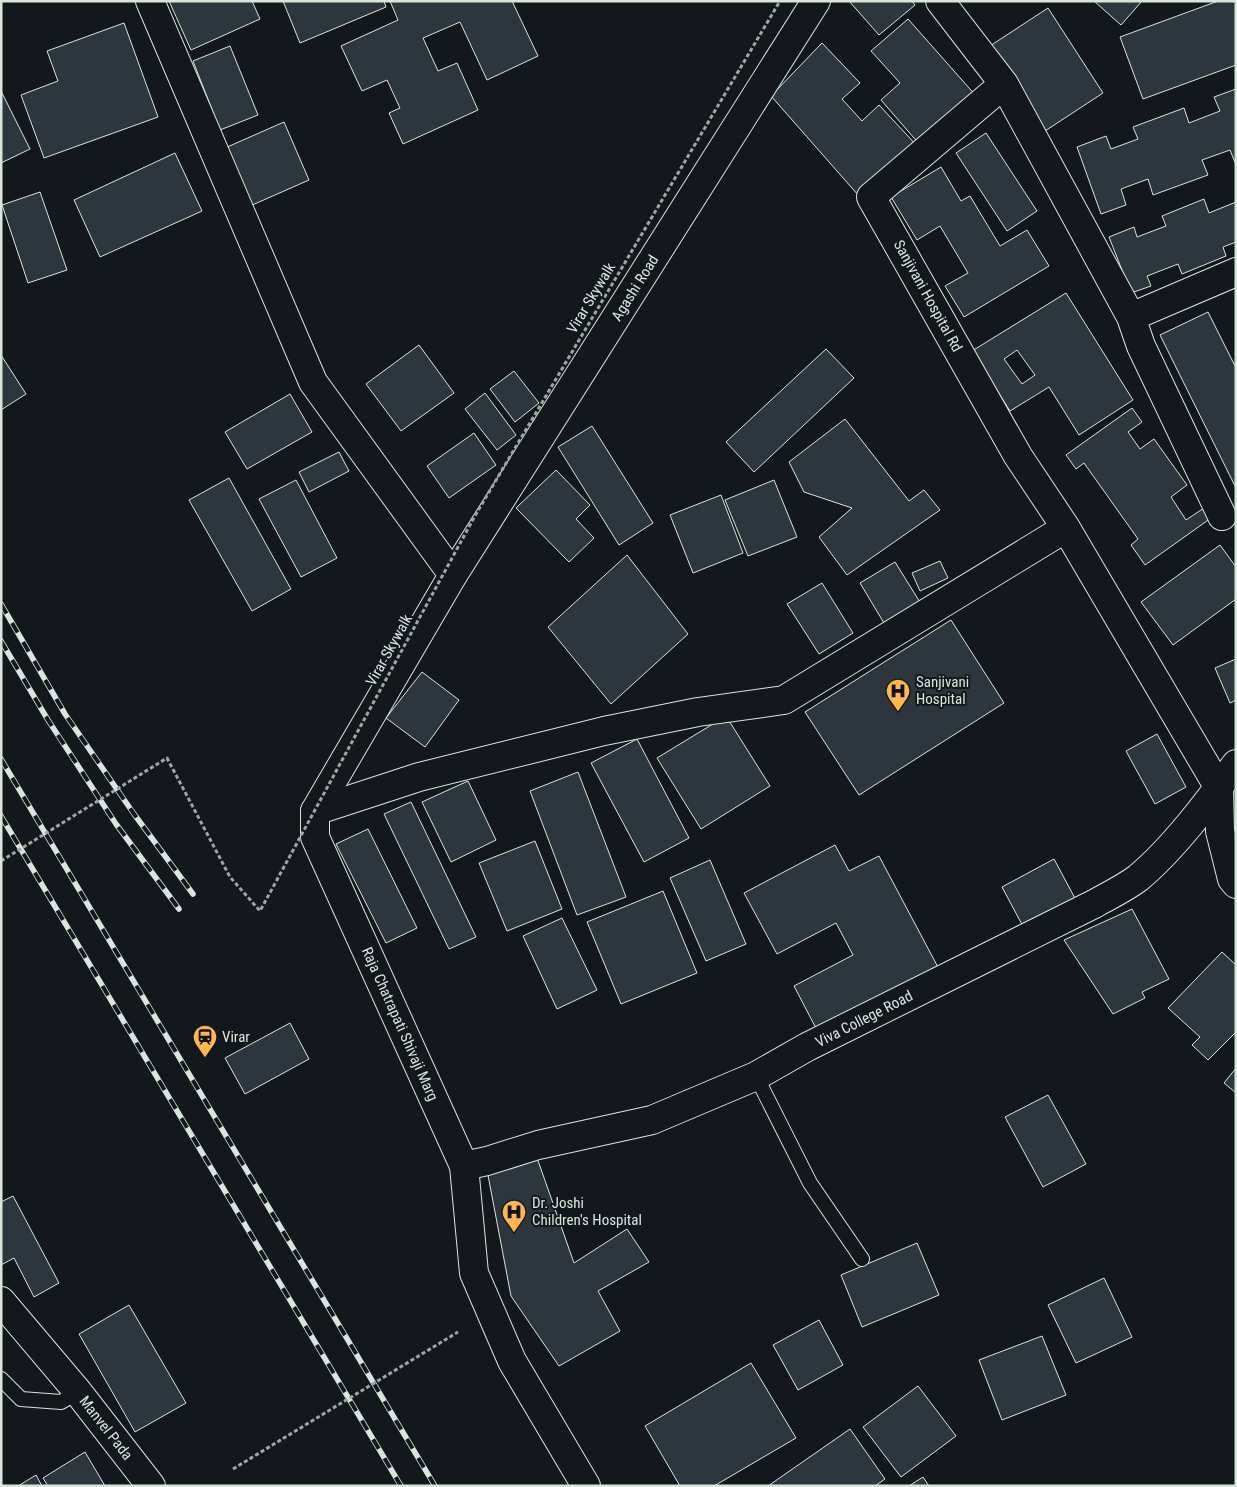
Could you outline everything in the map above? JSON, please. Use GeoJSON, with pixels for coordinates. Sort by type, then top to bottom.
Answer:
{"type":"FeatureCollection","features":[{"type":"Feature","properties":{"kind":"street"},"geometry":{"type":"LineString","coordinates":[[150,1],[313,382],[453,575],[315,811]]}},
{"type":"Feature","properties":{"kind":"street","name":"Agashi Road"},"geometry":{"type":"LineString","coordinates":[[453,575],[816,1]]}},
{"type":"Feature","properties":{"kind":"street"},"geometry":{"type":"LineString","coordinates":[[940,1],[1004,84],[1131,317],[1142,346],[1222,516]]}},
{"type":"Feature","properties":{"kind":"street","name":"Sanjivani Hospital Rd"},"geometry":{"type":"LineString","coordinates":[[1004,84],[871,197],[1018,456],[1058,532]]}},
{"type":"Feature","properties":{"kind":"street"},"geometry":{"type":"LineString","coordinates":[[1131,317],[1236,272]]}},
{"type":"Feature","properties":{"kind":"street"},"geometry":{"type":"LineString","coordinates":[[315,811],[420,777],[604,732],[698,712],[784,700],[1058,532],[1219,788],[1220,831],[1232,879],[1236,884]]}},
{"type":"Feature","properties":{"kind":"street","name":"Viva College Road"},"geometry":{"type":"LineString","coordinates":[[464,1166],[538,1145],[652,1120],[756,1076],[807,1048],[1094,904],[1137,879],[1167,850],[1219,788],[1236,764]]}},
{"type":"Feature","properties":{"kind":"street","name":"Raja Chatrapati Shivaji Marg"},"geometry":{"type":"LineString","coordinates":[[315,811],[315,836],[464,1166],[474,1273],[512,1361],[586,1486]]}},
{"type":"Feature","properties":{"kind":"street"},"geometry":{"type":"LineString","coordinates":[[1,1301],[78,1392]]}},
{"type":"Feature","properties":{"kind":"street","name":"Manvel Pada"},"geometry":{"type":"LineString","coordinates":[[78,1392],[151,1486]]}},
{"type":"Feature","properties":{"kind":"lane"},"geometry":{"type":"LineString","coordinates":[[756,1076],[810,1183],[862,1259]]}},
{"type":"Feature","properties":{"kind":"lane","name":"Manvel Pada"},"geometry":{"type":"LineString","coordinates":[[1,1379],[22,1399],[61,1402],[78,1392]]}},
{"type":"Feature","properties":{"kind":"path","name":"Virar Skywalk"},"geometry":{"type":"LineString","coordinates":[[1,861],[167,758],[230,877],[260,911],[476,514],[780,1]]}},
{"type":"Feature","properties":{"kind":"path"},"geometry":{"type":"LineString","coordinates":[[232,1470],[458,1332]]}},
{"type":"Feature","properties":{"kind":"building"},"geometry":{"type":"Polygon","coordinates":[[[169,1],[252,1],[260,19],[191,50],[169,1]]]}},
{"type":"Feature","properties":{"kind":"building"},"geometry":{"type":"Polygon","coordinates":[[[283,1],[384,1],[386,7],[300,43],[283,1]]]}},
{"type":"Feature","properties":{"kind":"building"},"geometry":{"type":"Polygon","coordinates":[[[390,1],[512,1],[538,56],[487,80],[460,22],[423,38],[438,71],[457,63],[478,110],[403,144],[389,113],[400,108],[387,80],[362,91],[341,46],[398,20],[390,1]]]}},
{"type":"Feature","properties":{"kind":"building"},"geometry":{"type":"Polygon","coordinates":[[[849,1],[912,1],[915,5],[879,35],[849,1]]]}},
{"type":"Feature","properties":{"kind":"building"},"geometry":{"type":"Polygon","coordinates":[[[1094,1],[1142,1],[1121,25],[1094,1]]]}},
{"type":"Feature","properties":{"kind":"building"},"geometry":{"type":"Polygon","coordinates":[[[1218,1],[1236,1],[1236,65],[1143,99],[1120,37],[1218,1]]]}},
{"type":"Feature","properties":{"kind":"building"},"geometry":{"type":"Polygon","coordinates":[[[1048,8],[1103,93],[1045,131],[990,46],[1048,8]]]}},
{"type":"Feature","properties":{"kind":"building"},"geometry":{"type":"Polygon","coordinates":[[[908,19],[977,97],[921,146],[881,100],[900,83],[871,51],[908,19]]]}},
{"type":"Feature","properties":{"kind":"building"},"geometry":{"type":"Polygon","coordinates":[[[124,23],[158,117],[44,158],[21,95],[58,81],[47,51],[124,23]]]}},
{"type":"Feature","properties":{"kind":"building"},"geometry":{"type":"Polygon","coordinates":[[[822,43],[860,83],[842,99],[862,121],[879,105],[920,149],[859,196],[771,96],[822,43]]]}},
{"type":"Feature","properties":{"kind":"building"},"geometry":{"type":"Polygon","coordinates":[[[230,46],[258,115],[220,130],[193,61],[230,46]]]}},
{"type":"Feature","properties":{"kind":"building"},"geometry":{"type":"Polygon","coordinates":[[[1236,89],[1236,165],[1230,150],[1202,160],[1208,175],[1153,195],[1148,179],[1121,189],[1126,205],[1101,214],[1077,147],[1106,136],[1111,149],[1138,139],[1133,127],[1184,108],[1189,123],[1220,111],[1214,97],[1236,89]]]}},
{"type":"Feature","properties":{"kind":"building"},"geometry":{"type":"Polygon","coordinates":[[[1,91],[30,149],[1,163],[1,91]]]}},
{"type":"Feature","properties":{"kind":"building"},"geometry":{"type":"Polygon","coordinates":[[[284,122],[309,180],[250,206],[225,148],[284,122]]]}},
{"type":"Feature","properties":{"kind":"building"},"geometry":{"type":"Polygon","coordinates":[[[986,133],[1037,211],[1007,231],[956,153],[986,133]]]}},
{"type":"Feature","properties":{"kind":"building"},"geometry":{"type":"Polygon","coordinates":[[[175,153],[202,211],[100,257],[74,200],[175,153]]]}},
{"type":"Feature","properties":{"kind":"building"},"geometry":{"type":"Polygon","coordinates":[[[941,167],[961,201],[970,196],[1000,246],[1027,230],[1049,266],[964,317],[945,286],[968,273],[940,226],[917,240],[891,197],[941,167]]]}},
{"type":"Feature","properties":{"kind":"building"},"geometry":{"type":"Polygon","coordinates":[[[40,192],[67,270],[28,283],[2,205],[40,192]]]}},
{"type":"Feature","properties":{"kind":"building"},"geometry":{"type":"Polygon","coordinates":[[[1204,199],[1209,213],[1236,202],[1236,242],[1223,247],[1226,256],[1182,274],[1178,264],[1147,276],[1151,286],[1131,293],[1109,237],[1134,227],[1137,237],[1166,226],[1162,216],[1204,199]]]}},
{"type":"Feature","properties":{"kind":"building"},"geometry":{"type":"Polygon","coordinates":[[[1066,293],[1133,400],[1079,435],[1049,387],[1010,411],[972,351],[1066,293]],[[1017,350],[1004,359],[1022,384],[1035,375],[1017,350]]]}},
{"type":"Feature","properties":{"kind":"building"},"geometry":{"type":"Polygon","coordinates":[[[1208,312],[1236,368],[1236,488],[1160,335],[1208,312]]]}},
{"type":"Feature","properties":{"kind":"building"},"geometry":{"type":"Polygon","coordinates":[[[419,345],[454,393],[401,431],[366,384],[419,345]]]}},
{"type":"Feature","properties":{"kind":"building"},"geometry":{"type":"Polygon","coordinates":[[[826,349],[854,378],[754,472],[726,442],[826,349]]]}},
{"type":"Feature","properties":{"kind":"building"},"geometry":{"type":"Polygon","coordinates":[[[1,355],[26,394],[1,410],[1,355]]]}},
{"type":"Feature","properties":{"kind":"building"},"geometry":{"type":"Polygon","coordinates":[[[514,371],[539,403],[515,422],[490,389],[514,371]]]}},
{"type":"Feature","properties":{"kind":"building"},"geometry":{"type":"Polygon","coordinates":[[[485,393],[516,435],[497,450],[465,409],[485,393]]]}},
{"type":"Feature","properties":{"kind":"building"},"geometry":{"type":"Polygon","coordinates":[[[290,394],[312,432],[247,469],[225,432],[290,394]]]}},
{"type":"Feature","properties":{"kind":"building"},"geometry":{"type":"Polygon","coordinates":[[[1132,408],[1142,422],[1128,432],[1140,449],[1154,439],[1187,485],[1171,497],[1186,520],[1204,508],[1211,518],[1145,565],[1131,545],[1138,539],[1084,463],[1076,469],[1066,455],[1132,408]]]}},
{"type":"Feature","properties":{"kind":"building"},"geometry":{"type":"Polygon","coordinates":[[[845,419],[909,501],[924,490],[940,510],[847,575],[819,537],[852,508],[804,492],[789,462],[845,419]]]}},
{"type":"Feature","properties":{"kind":"building"},"geometry":{"type":"Polygon","coordinates":[[[592,426],[653,523],[619,545],[558,447],[592,426]]]}},
{"type":"Feature","properties":{"kind":"building"},"geometry":{"type":"Polygon","coordinates":[[[474,433],[496,465],[449,498],[427,466],[474,433]]]}},
{"type":"Feature","properties":{"kind":"building"},"geometry":{"type":"Polygon","coordinates":[[[339,452],[349,471],[309,492],[299,472],[339,452]]]}},
{"type":"Feature","properties":{"kind":"building"},"geometry":{"type":"Polygon","coordinates":[[[556,470],[590,505],[576,519],[594,538],[569,562],[516,508],[556,470]]]}},
{"type":"Feature","properties":{"kind":"building"},"geometry":{"type":"Polygon","coordinates":[[[229,478],[291,589],[252,611],[189,500],[229,478]]]}},
{"type":"Feature","properties":{"kind":"building"},"geometry":{"type":"Polygon","coordinates":[[[296,480],[337,558],[301,577],[259,499],[296,480]]]}},
{"type":"Feature","properties":{"kind":"building"},"geometry":{"type":"Polygon","coordinates":[[[774,480],[797,537],[748,556],[725,500],[774,480]]]}},
{"type":"Feature","properties":{"kind":"building"},"geometry":{"type":"Polygon","coordinates":[[[721,495],[743,553],[693,573],[670,515],[721,495]]]}},
{"type":"Feature","properties":{"kind":"building"},"geometry":{"type":"Polygon","coordinates":[[[1220,545],[1236,567],[1236,599],[1173,645],[1141,602],[1220,545]]]}},
{"type":"Feature","properties":{"kind":"building"},"geometry":{"type":"Polygon","coordinates":[[[627,555],[688,634],[611,704],[548,627],[627,555]]]}},
{"type":"Feature","properties":{"kind":"building"},"geometry":{"type":"Polygon","coordinates":[[[940,561],[948,578],[920,591],[912,573],[940,561]]]}},
{"type":"Feature","properties":{"kind":"building"},"geometry":{"type":"Polygon","coordinates":[[[895,562],[923,607],[887,628],[860,583],[895,562]]]}},
{"type":"Feature","properties":{"kind":"building"},"geometry":{"type":"Polygon","coordinates":[[[822,583],[853,633],[819,654],[787,604],[822,583]]]}},
{"type":"Feature","properties":{"kind":"building"},"geometry":{"type":"Polygon","coordinates":[[[951,620],[1004,703],[859,795],[805,712],[951,620]]]}},
{"type":"Feature","properties":{"kind":"building"},"geometry":{"type":"Polygon","coordinates":[[[1236,659],[1236,700],[1230,703],[1215,668],[1236,659]]]}},
{"type":"Feature","properties":{"kind":"building"},"geometry":{"type":"Polygon","coordinates":[[[422,672],[459,700],[425,747],[386,718],[422,672]]]}},
{"type":"Feature","properties":{"kind":"building"},"geometry":{"type":"Polygon","coordinates":[[[726,716],[770,786],[701,829],[657,758],[726,716]]]}},
{"type":"Feature","properties":{"kind":"building"},"geometry":{"type":"Polygon","coordinates":[[[1157,734],[1186,787],[1155,804],[1126,751],[1157,734]]]}},
{"type":"Feature","properties":{"kind":"building"},"geometry":{"type":"Polygon","coordinates":[[[637,739],[689,838],[644,862],[591,763],[637,739]]]}},
{"type":"Feature","properties":{"kind":"building"},"geometry":{"type":"Polygon","coordinates":[[[578,772],[626,897],[577,915],[530,791],[578,772]]]}},
{"type":"Feature","properties":{"kind":"building"},"geometry":{"type":"Polygon","coordinates":[[[468,781],[496,840],[451,862],[422,802],[468,781]]]}},
{"type":"Feature","properties":{"kind":"building"},"geometry":{"type":"Polygon","coordinates":[[[411,802],[476,937],[449,949],[384,814],[411,802]]]}},
{"type":"Feature","properties":{"kind":"building"},"geometry":{"type":"Polygon","coordinates":[[[368,829],[417,928],[386,943],[336,844],[368,829]]]}},
{"type":"Feature","properties":{"kind":"building"},"geometry":{"type":"Polygon","coordinates":[[[535,841],[562,909],[507,931],[479,863],[535,841]]]}},
{"type":"Feature","properties":{"kind":"building"},"geometry":{"type":"Polygon","coordinates":[[[835,845],[849,871],[879,856],[940,971],[819,1034],[794,986],[853,955],[836,923],[777,954],[744,893],[835,845]]]}},
{"type":"Feature","properties":{"kind":"building"},"geometry":{"type":"Polygon","coordinates":[[[1054,859],[1078,904],[1026,932],[1002,887],[1054,859]]]}},
{"type":"Feature","properties":{"kind":"building"},"geometry":{"type":"Polygon","coordinates":[[[710,860],[746,944],[706,961],[670,878],[710,860]]]}},
{"type":"Feature","properties":{"kind":"building"},"geometry":{"type":"Polygon","coordinates":[[[663,891],[697,973],[621,1004],[587,922],[663,891]]]}},
{"type":"Feature","properties":{"kind":"building"},"geometry":{"type":"Polygon","coordinates":[[[1132,909],[1169,979],[1142,992],[1145,998],[1113,1014],[1064,940],[1132,909]]]}},
{"type":"Feature","properties":{"kind":"building"},"geometry":{"type":"Polygon","coordinates":[[[562,918],[597,990],[557,1009],[523,936],[562,918]]]}},
{"type":"Feature","properties":{"kind":"building"},"geometry":{"type":"Polygon","coordinates":[[[1222,952],[1236,965],[1236,1032],[1208,1060],[1192,1045],[1200,1037],[1168,1008],[1222,952]]]}},
{"type":"Feature","properties":{"kind":"building"},"geometry":{"type":"Polygon","coordinates":[[[290,1023],[309,1059],[245,1094],[225,1058],[290,1023]]]}},
{"type":"Feature","properties":{"kind":"building"},"geometry":{"type":"Polygon","coordinates":[[[1236,1068],[1236,1093],[1224,1083],[1236,1068]]]}},
{"type":"Feature","properties":{"kind":"building"},"geometry":{"type":"Polygon","coordinates":[[[1048,1095],[1086,1164],[1043,1187],[1005,1117],[1048,1095]]]}},
{"type":"Feature","properties":{"kind":"building"},"geometry":{"type":"Polygon","coordinates":[[[536,1155],[574,1263],[627,1229],[649,1262],[598,1291],[620,1331],[559,1366],[511,1296],[487,1170],[536,1155]]]}},
{"type":"Feature","properties":{"kind":"building"},"geometry":{"type":"Polygon","coordinates":[[[13,1196],[59,1283],[34,1297],[14,1258],[1,1265],[1,1202],[13,1196]]]}},
{"type":"Feature","properties":{"kind":"building"},"geometry":{"type":"Polygon","coordinates":[[[917,1243],[939,1295],[862,1327],[841,1275],[917,1243]]]}},
{"type":"Feature","properties":{"kind":"building"},"geometry":{"type":"Polygon","coordinates":[[[1104,1278],[1132,1337],[1076,1363],[1048,1305],[1104,1278]]]}},
{"type":"Feature","properties":{"kind":"building"},"geometry":{"type":"Polygon","coordinates":[[[129,1305],[186,1403],[135,1432],[79,1334],[129,1305]]]}},
{"type":"Feature","properties":{"kind":"building"},"geometry":{"type":"Polygon","coordinates":[[[819,1320],[843,1365],[798,1390],[773,1345],[819,1320]]]}},
{"type":"Feature","properties":{"kind":"building"},"geometry":{"type":"Polygon","coordinates":[[[1042,1336],[1066,1395],[1002,1420],[979,1360],[1042,1336]]]}},
{"type":"Feature","properties":{"kind":"building"},"geometry":{"type":"Polygon","coordinates":[[[751,1363],[796,1438],[714,1486],[680,1486],[645,1426],[751,1363]]]}},
{"type":"Feature","properties":{"kind":"building"},"geometry":{"type":"Polygon","coordinates":[[[918,1386],[956,1436],[901,1477],[863,1427],[918,1386]]]}},
{"type":"Feature","properties":{"kind":"building"},"geometry":{"type":"Polygon","coordinates":[[[850,1429],[885,1479],[875,1486],[768,1486],[850,1429]]]}},
{"type":"Feature","properties":{"kind":"building"},"geometry":{"type":"Polygon","coordinates":[[[85,1452],[105,1486],[48,1486],[43,1478],[85,1452]]]}},
{"type":"Feature","properties":{"kind":"building"},"geometry":{"type":"Polygon","coordinates":[[[36,1475],[42,1486],[18,1486],[36,1475]]]}},
{"type":"Feature","properties":{"kind":"building"},"geometry":{"type":"Polygon","coordinates":[[[923,1477],[929,1486],[909,1486],[923,1477]]]}},
{"type":"Feature","properties":{"kind":"railway"},"geometry":{"type":"LineString","coordinates":[[1,604],[65,714],[134,814],[193,894]]}},
{"type":"Feature","properties":{"kind":"railway"},"geometry":{"type":"LineString","coordinates":[[1,641],[48,720],[116,824],[179,909]]}},
{"type":"Feature","properties":{"kind":"railway"},"geometry":{"type":"LineString","coordinates":[[1,759],[435,1486]]}},
{"type":"Feature","properties":{"kind":"railway"},"geometry":{"type":"LineString","coordinates":[[1,816],[401,1486]]}},
{"type":"Feature","properties":{"kind":"place","name":"Sanjivani Hospital"},"geometry":{"type":"Point","coordinates":[898,712]}},
{"type":"Feature","properties":{"kind":"place","name":"Virar"},"geometry":{"type":"Point","coordinates":[205,1058]}},
{"type":"Feature","properties":{"kind":"place","name":"Dr. Joshi Children's Hospital"},"geometry":{"type":"Point","coordinates":[514,1233]}}]}
